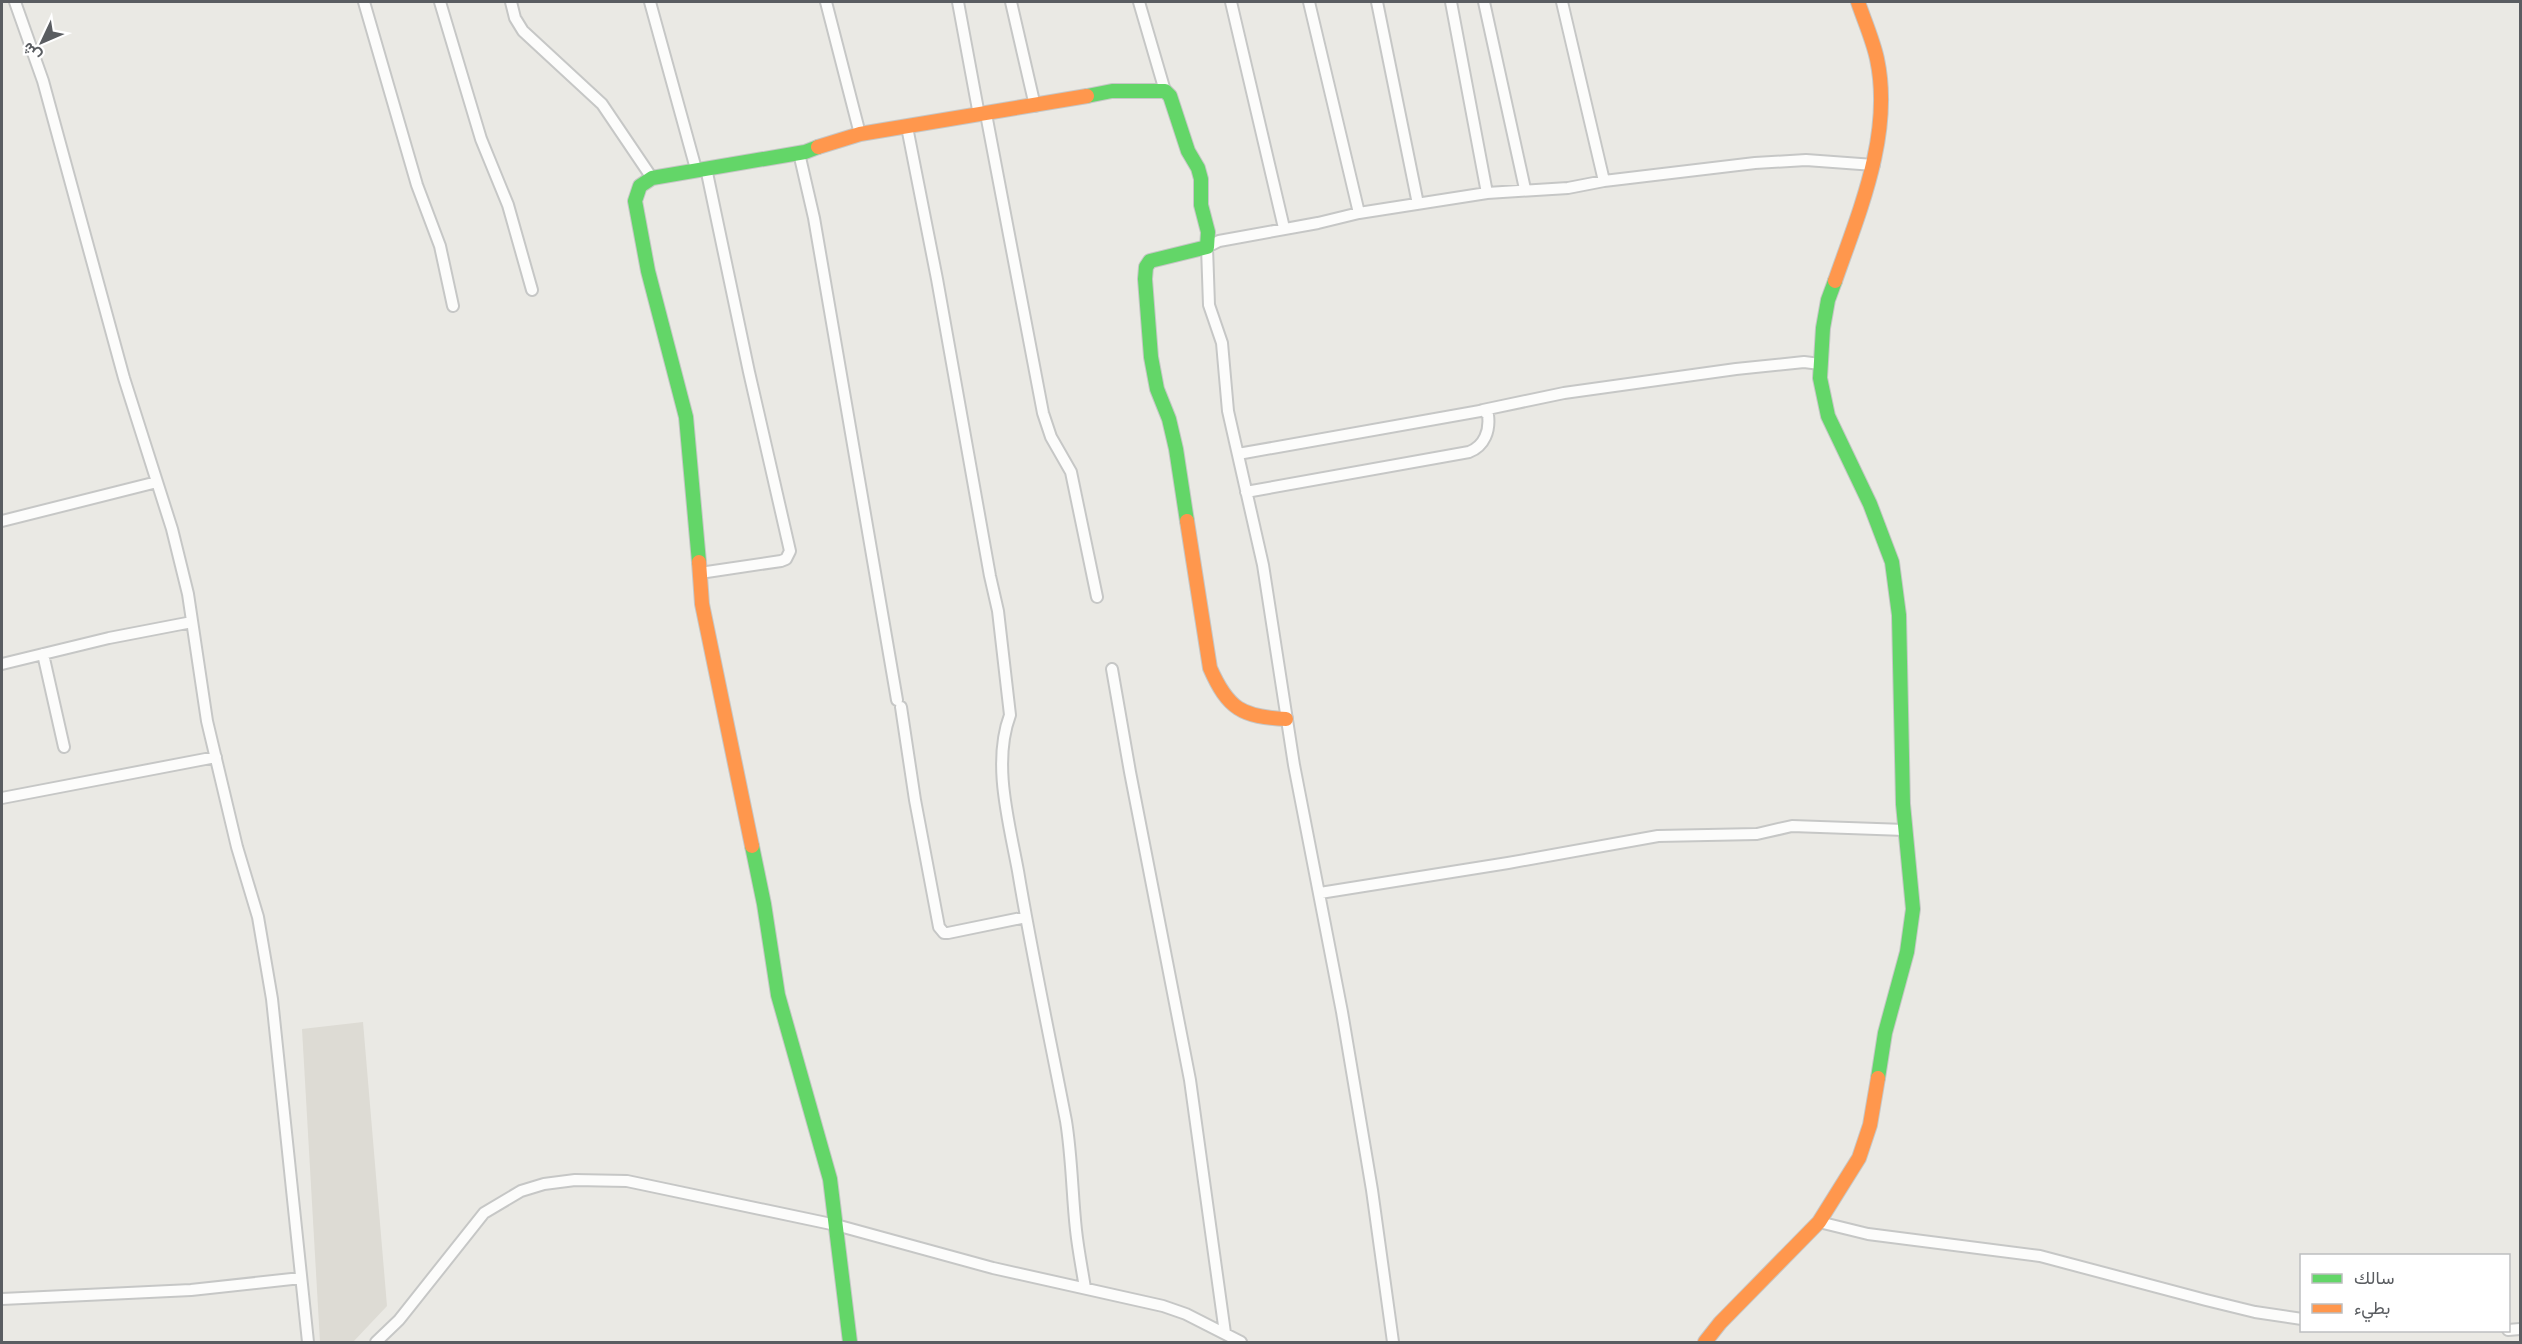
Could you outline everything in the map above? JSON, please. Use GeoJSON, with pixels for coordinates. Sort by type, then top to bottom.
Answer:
{"type":"FeatureCollection","features":[{"type":"Feature","properties":{"kind":"street"},"geometry":{"type":"LineString","coordinates":[[15,2],[43,81],[124,378],[181,565],[207,722],[237,847],[258,917],[269,975],[308,1342]]}},
{"type":"Feature","properties":{"kind":"street"},"geometry":{"type":"LineString","coordinates":[[364,2],[417,185],[440,246],[453,306]]}},
{"type":"Feature","properties":{"kind":"street"},"geometry":{"type":"LineString","coordinates":[[440,2],[482,139],[508,206],[532,290]]}},
{"type":"Feature","properties":{"kind":"street"},"geometry":{"type":"LineString","coordinates":[[511,2],[515,18],[523,31],[602,104],[652,178]]}},
{"type":"Feature","properties":{"kind":"street"},"geometry":{"type":"LineString","coordinates":[[650,2],[701,169],[790,551],[786,559],[781,561],[700,573]]}},
{"type":"Feature","properties":{"kind":"street"},"geometry":{"type":"LineString","coordinates":[[826,2],[860,134]]}},
{"type":"Feature","properties":{"kind":"street"},"geometry":{"type":"LineString","coordinates":[[958,2],[1043,413],[1051,437],[1071,472],[1097,597]]}},
{"type":"Feature","properties":{"kind":"street"},"geometry":{"type":"LineString","coordinates":[[1011,2],[1035,106]]}},
{"type":"Feature","properties":{"kind":"street"},"geometry":{"type":"LineString","coordinates":[[1139,2],[1165,91],[1170,96],[1188,151],[1198,168],[1201,179],[1201,205],[1208,232],[1209,305],[1222,343],[1228,411],[1263,565],[1302,811],[1320,892],[1372,1190],[1393,1342]]}},
{"type":"Feature","properties":{"kind":"street"},"geometry":{"type":"LineString","coordinates":[[1231,2],[1284,228]]}},
{"type":"Feature","properties":{"kind":"street"},"geometry":{"type":"LineString","coordinates":[[1309,2],[1359,213]]}},
{"type":"Feature","properties":{"kind":"street"},"geometry":{"type":"LineString","coordinates":[[1377,2],[1418,204]]}},
{"type":"Feature","properties":{"kind":"street"},"geometry":{"type":"LineString","coordinates":[[1451,2],[1487,193]]}},
{"type":"Feature","properties":{"kind":"street"},"geometry":{"type":"LineString","coordinates":[[1484,2],[1525,189]]}},
{"type":"Feature","properties":{"kind":"street"},"geometry":{"type":"LineString","coordinates":[[1562,2],[1604,181]]}},
{"type":"Feature","properties":{"kind":"street"},"geometry":{"type":"LineString","coordinates":[[1703,1341],[1819,1222],[1859,1158],[1870,1125],[1885,1033],[1907,952],[1912,918],[1912,888],[1905,830],[1899,615],[1893,562],[1870,504],[1828,416],[1820,378],[1828,300],[1874,165],[1880,86],[1877,58],[1858,2]]}},
{"type":"Feature","properties":{"kind":"street"},"geometry":{"type":"LineString","coordinates":[[850,1342],[830,1179],[778,996],[764,904],[702,604],[686,417],[648,271],[635,201],[640,186],[652,178],[799,153],[860,134],[983,115],[1112,91],[1165,91]]}},
{"type":"Feature","properties":{"kind":"street"},"geometry":{"type":"LineString","coordinates":[[907,127],[998,610],[1010,715],[1004,730],[1002,749],[1004,791],[1066,1124],[1074,1184],[1076,1230],[1085,1288]]}},
{"type":"Feature","properties":{"kind":"street"},"geometry":{"type":"LineString","coordinates":[[799,153],[814,218],[939,927],[944,933],[948,933],[1026,917]]}},
{"type":"Feature","properties":{"kind":"street"},"geometry":{"type":"LineString","coordinates":[[1286,719],[1250,717],[1235,707],[1223,693],[1210,668],[1176,449],[1157,389],[1151,357],[1146,267],[1150,261],[1207,247],[1219,241],[1359,213],[1487,193],[1568,188],[1604,181],[1774,162],[1806,160],[1874,165]]}},
{"type":"Feature","properties":{"kind":"street"},"geometry":{"type":"LineString","coordinates":[[1238,454],[1484,410],[1564,393],[1736,369],[1804,362],[1820,364]]}},
{"type":"Feature","properties":{"kind":"street"},"geometry":{"type":"LineString","coordinates":[[1246,492],[1474,451],[1483,441],[1488,429],[1488,415],[1484,410]]}},
{"type":"Feature","properties":{"kind":"street"},"geometry":{"type":"LineString","coordinates":[[2,521],[157,482]]}},
{"type":"Feature","properties":{"kind":"street"},"geometry":{"type":"LineString","coordinates":[[2,664],[109,638],[192,622]]}},
{"type":"Feature","properties":{"kind":"street"},"geometry":{"type":"LineString","coordinates":[[43,654],[64,747]]}},
{"type":"Feature","properties":{"kind":"street"},"geometry":{"type":"LineString","coordinates":[[1112,669],[1188,1069],[1225,1333]]}},
{"type":"Feature","properties":{"kind":"street"},"geometry":{"type":"LineString","coordinates":[[2,798],[216,758]]}},
{"type":"Feature","properties":{"kind":"street"},"geometry":{"type":"LineString","coordinates":[[1320,892],[1473,869],[1658,836],[1757,834],[1792,826],[1905,830]]}},
{"type":"Feature","properties":{"kind":"street"},"geometry":{"type":"LineString","coordinates":[[376,1342],[394,1326],[484,1213],[521,1191],[544,1184],[583,1179],[627,1181],[836,1225],[993,1268],[1163,1306],[1241,1342]]}},
{"type":"Feature","properties":{"kind":"street"},"geometry":{"type":"LineString","coordinates":[[1819,1222],[1868,1234],[2040,1256],[2255,1312],[2300,1319]]}},
{"type":"Feature","properties":{"kind":"street"},"geometry":{"type":"LineString","coordinates":[[2,1299],[191,1290],[302,1278]]}},
{"type":"Feature","properties":{"kind":"shaded area"},"geometry":{"type":"Polygon","coordinates":[[[363,1022],[387,1306],[353,1342],[320,1342],[302,1029],[363,1022]]]}},
{"type":"Feature","properties":{"kind":"traffic: fast"},"geometry":{"type":"LineString","coordinates":[[1087,96],[1112,91],[1165,91],[1170,96],[1188,151],[1198,168],[1201,179],[1201,205],[1208,232],[1207,247],[1150,261],[1146,267],[1145,279],[1151,357],[1157,389],[1169,419],[1176,449],[1187,521]]}},
{"type":"Feature","properties":{"kind":"traffic: fast"},"geometry":{"type":"LineString","coordinates":[[699,562],[686,417],[648,271],[635,201],[640,186],[652,178],[805,152],[818,147]]}},
{"type":"Feature","properties":{"kind":"traffic: fast"},"geometry":{"type":"LineString","coordinates":[[1835,281],[1828,300],[1823,328],[1820,378],[1828,416],[1870,504],[1892,562],[1899,615],[1903,804],[1913,909],[1907,952],[1885,1033],[1878,1078]]}},
{"type":"Feature","properties":{"kind":"traffic: fast"},"geometry":{"type":"LineString","coordinates":[[752,846],[764,904],[778,995],[830,1179],[850,1342]]}},
{"type":"Feature","properties":{"kind":"traffic: slow"},"geometry":{"type":"LineString","coordinates":[[1835,281],[1871,172],[1881,116],[1881,87],[1877,59],[1858,2]]}},
{"type":"Feature","properties":{"kind":"traffic: slow"},"geometry":{"type":"LineString","coordinates":[[818,147],[860,134],[1087,96]]}},
{"type":"Feature","properties":{"kind":"traffic: slow"},"geometry":{"type":"LineString","coordinates":[[1187,521],[1210,668],[1223,693],[1238,708],[1258,716],[1286,719]]}},
{"type":"Feature","properties":{"kind":"traffic: slow"},"geometry":{"type":"LineString","coordinates":[[699,562],[702,604],[752,846]]}},
{"type":"Feature","properties":{"kind":"traffic: slow"},"geometry":{"type":"LineString","coordinates":[[1705,1342],[1720,1323],[1819,1222],[1859,1158],[1870,1125],[1878,1078]]}}]}
